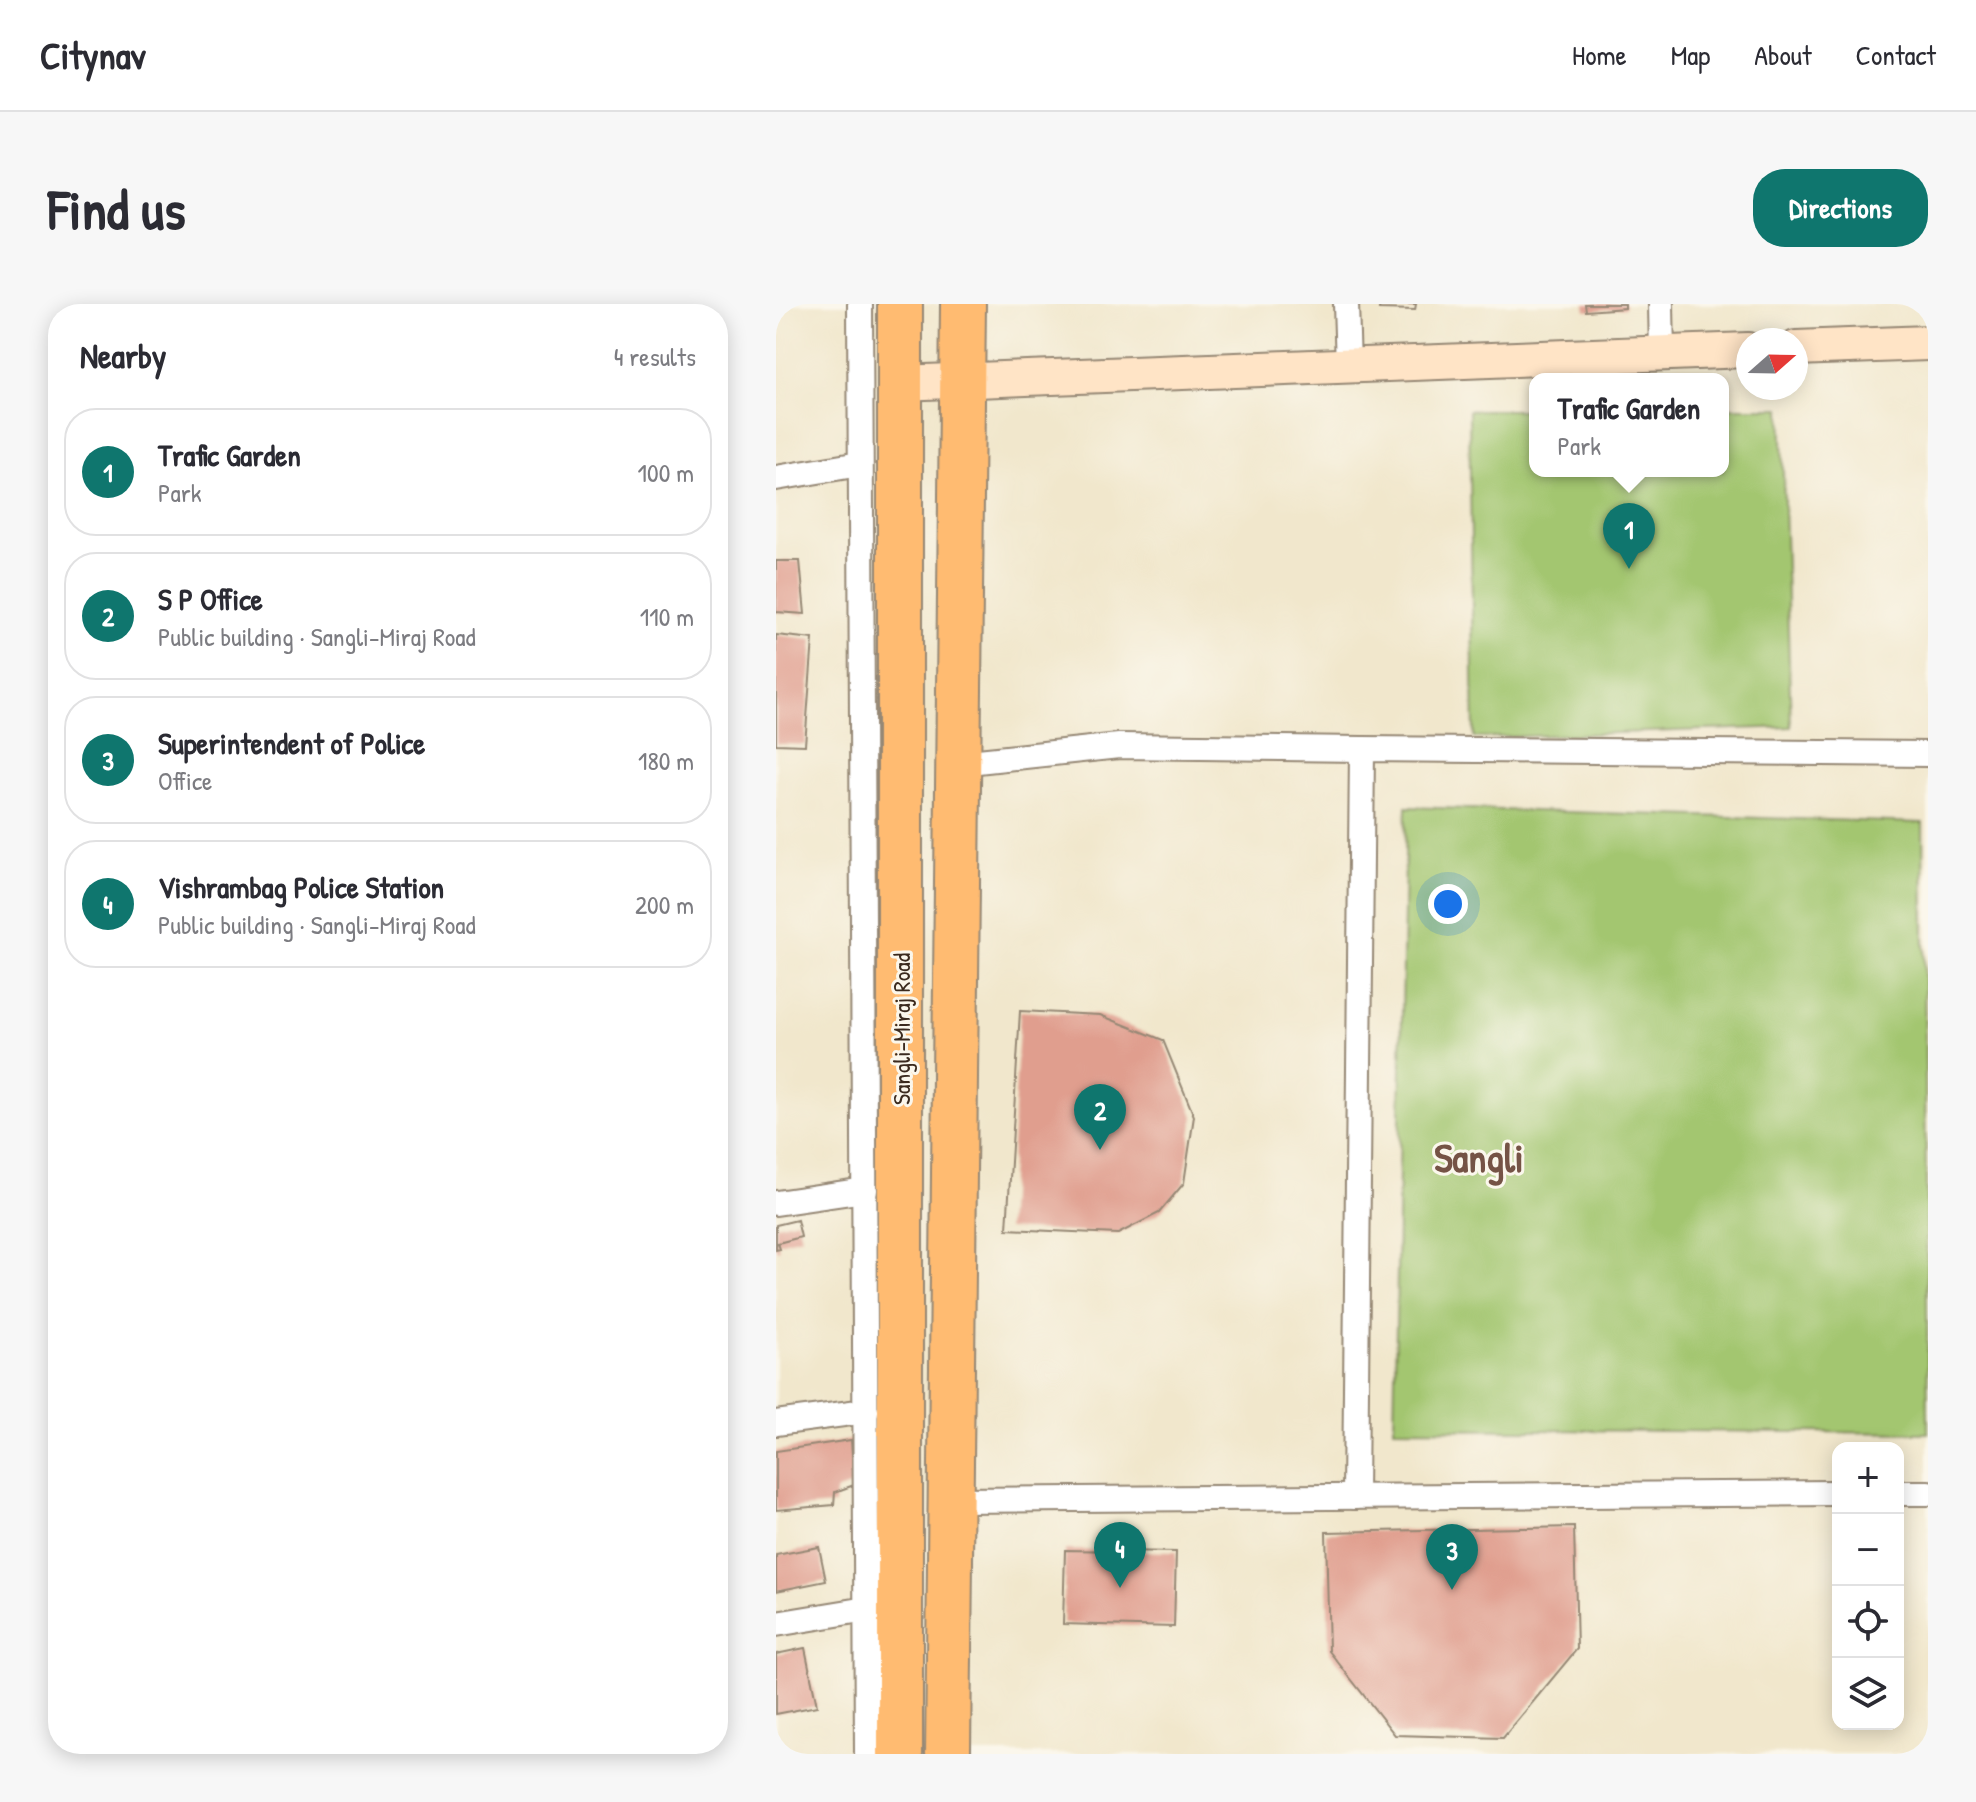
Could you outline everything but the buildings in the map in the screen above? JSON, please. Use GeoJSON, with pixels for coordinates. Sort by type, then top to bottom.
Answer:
{"type":"FeatureCollection","features":[{"type":"Feature","properties":{"kind":"highway","name":"Sangli-Miraj Road"},"geometry":{"type":"LineString","coordinates":[[900,304],[900,1754]]}},
{"type":"Feature","properties":{"kind":"highway"},"geometry":{"type":"LineString","coordinates":[[948,1754],[963,304]]}},
{"type":"Feature","properties":{"kind":"main road"},"geometry":{"type":"LineString","coordinates":[[1808,348],[1928,343]]}},
{"type":"Feature","properties":{"kind":"main road"},"geometry":{"type":"LineString","coordinates":[[900,383],[1736,351]]}},
{"type":"Feature","properties":{"kind":"street"},"geometry":{"type":"LineString","coordinates":[[860,304],[867,1754]]}},
{"type":"Feature","properties":{"kind":"street"},"geometry":{"type":"LineString","coordinates":[[1346,304],[1348,366]]}},
{"type":"Feature","properties":{"kind":"street"},"geometry":{"type":"LineString","coordinates":[[1661,304],[1662,354]]}},
{"type":"Feature","properties":{"kind":"street"},"geometry":{"type":"LineString","coordinates":[[776,478],[860,464]]}},
{"type":"Feature","properties":{"kind":"street"},"geometry":{"type":"LineString","coordinates":[[959,763],[1119,746],[1928,754]]}},
{"type":"Feature","properties":{"kind":"street"},"geometry":{"type":"LineString","coordinates":[[1355,1497],[1362,749]]}},
{"type":"Feature","properties":{"kind":"street"},"geometry":{"type":"LineString","coordinates":[[776,1203],[865,1190]]}},
{"type":"Feature","properties":{"kind":"street"},"geometry":{"type":"LineString","coordinates":[[776,1423],[866,1411]]}},
{"type":"Feature","properties":{"kind":"street"},"geometry":{"type":"LineString","coordinates":[[952,1500],[1832,1493]]}},
{"type":"Feature","properties":{"kind":"street"},"geometry":{"type":"LineString","coordinates":[[1904,1493],[1928,1493]]}},
{"type":"Feature","properties":{"kind":"street"},"geometry":{"type":"LineString","coordinates":[[776,1624],[867,1609]]}},
{"type":"Feature","properties":{"kind":"green space"},"geometry":{"type":"Polygon","coordinates":[[[1729,408],[1781,408],[1791,727],[1474,738],[1469,410],[1529,410],[1529,477],[1729,477],[1729,408]]]}},
{"type":"Feature","properties":{"kind":"green space"},"geometry":{"type":"Polygon","coordinates":[[[1406,807],[1923,823],[1928,1433],[1394,1429],[1406,807]]]}},
{"type":"Feature","properties":{"kind":"place","name":"Trafic Garden"},"geometry":{"type":"Point","coordinates":[1629,569]}},
{"type":"Feature","properties":{"kind":"place","name":"S P Office"},"geometry":{"type":"Point","coordinates":[1100,1150]}},
{"type":"Feature","properties":{"kind":"place","name":"Vishrambag Police Station"},"geometry":{"type":"Point","coordinates":[1120,1588]}},
{"type":"Feature","properties":{"kind":"place","name":"Superintendent of Police"},"geometry":{"type":"Point","coordinates":[1452,1590]}},
{"type":"Feature","properties":{"kind":"district","name":"Sangli"},"geometry":{"type":"Point","coordinates":[1479,1157]}}]}
